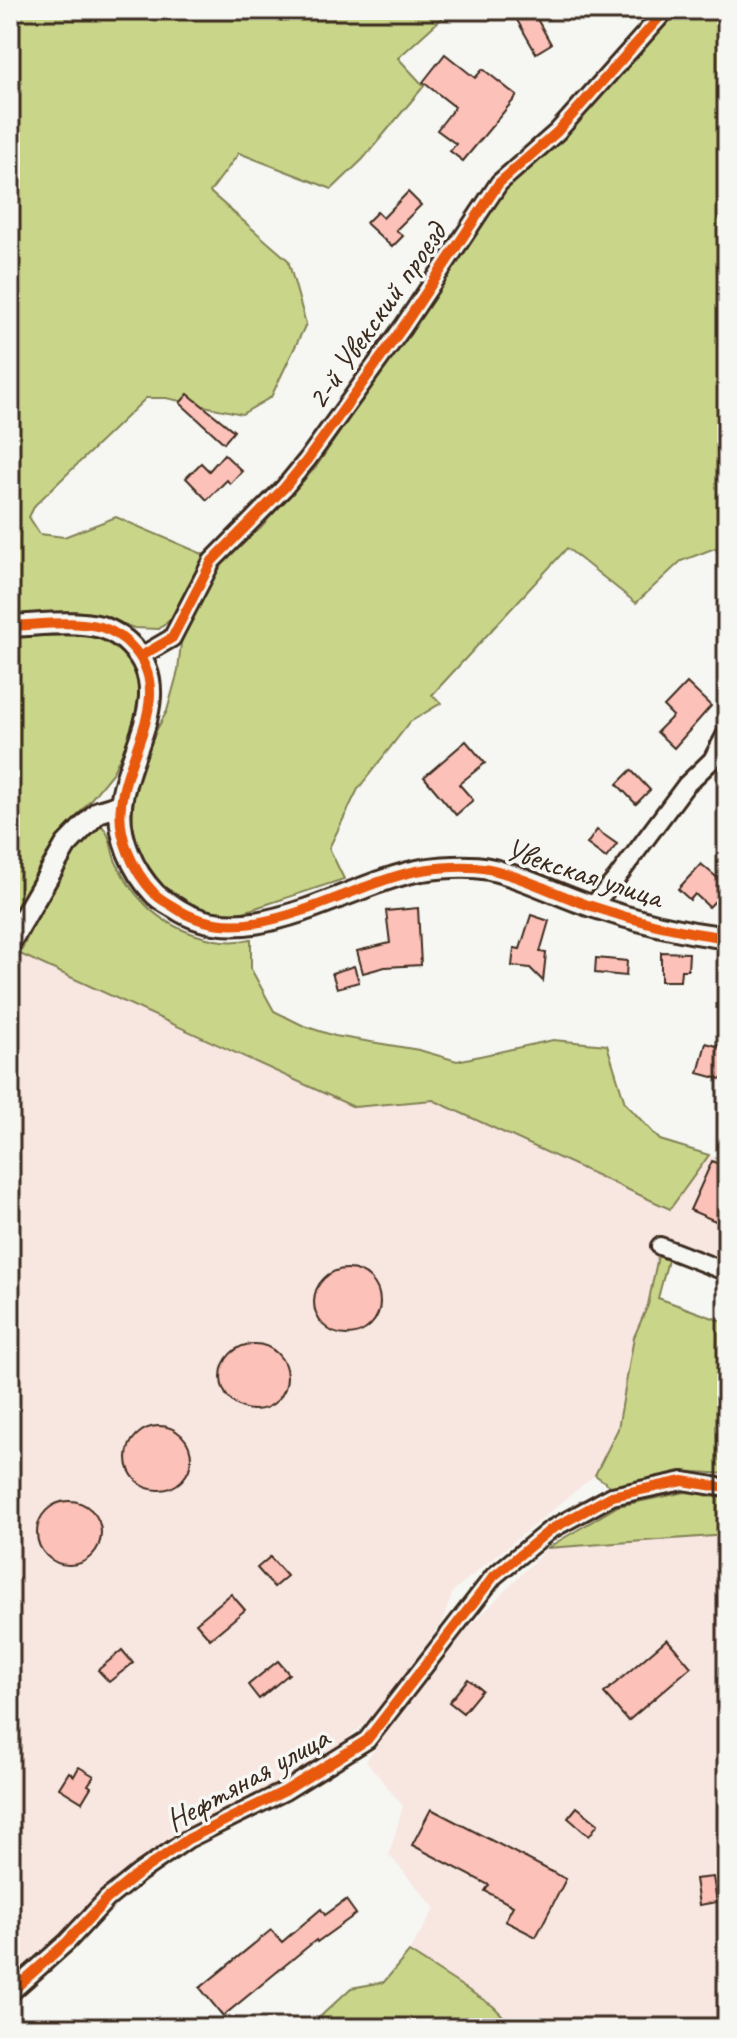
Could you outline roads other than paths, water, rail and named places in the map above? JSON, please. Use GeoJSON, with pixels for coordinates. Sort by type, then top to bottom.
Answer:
{"type":"FeatureCollection","features":[{"type":"Feature","properties":{"kind":"street","name":"2-й Увекский проезд"},"geometry":{"type":"LineString","coordinates":[[141,656],[172,638],[212,561],[284,488],[307,460],[403,327],[499,183],[557,132],[666,10]]}},
{"type":"Feature","properties":{"kind":"street"},"geometry":{"type":"LineString","coordinates":[[10,626],[75,624],[103,627],[125,640],[141,656],[153,685],[143,734],[126,779],[121,805],[98,812],[66,845],[10,942]]}},
{"type":"Feature","properties":{"kind":"street"},"geometry":{"type":"LineString","coordinates":[[592,906],[686,785],[712,760],[727,732]]}},
{"type":"Feature","properties":{"kind":"street","name":"Увекская улица"},"geometry":{"type":"LineString","coordinates":[[121,805],[121,825],[130,857],[155,894],[182,913],[210,923],[242,925],[272,919],[421,870],[455,867],[490,869],[648,923],[727,938]]}},
{"type":"Feature","properties":{"kind":"street"},"geometry":{"type":"LineString","coordinates":[[660,1246],[727,1272]]}},
{"type":"Feature","properties":{"kind":"street","name":"Нефтяная улица"},"geometry":{"type":"LineString","coordinates":[[10,1993],[67,1942],[107,1899],[139,1873],[188,1839],[285,1791],[367,1740],[494,1576],[550,1530],[612,1496],[683,1481],[727,1488]]}}]}
